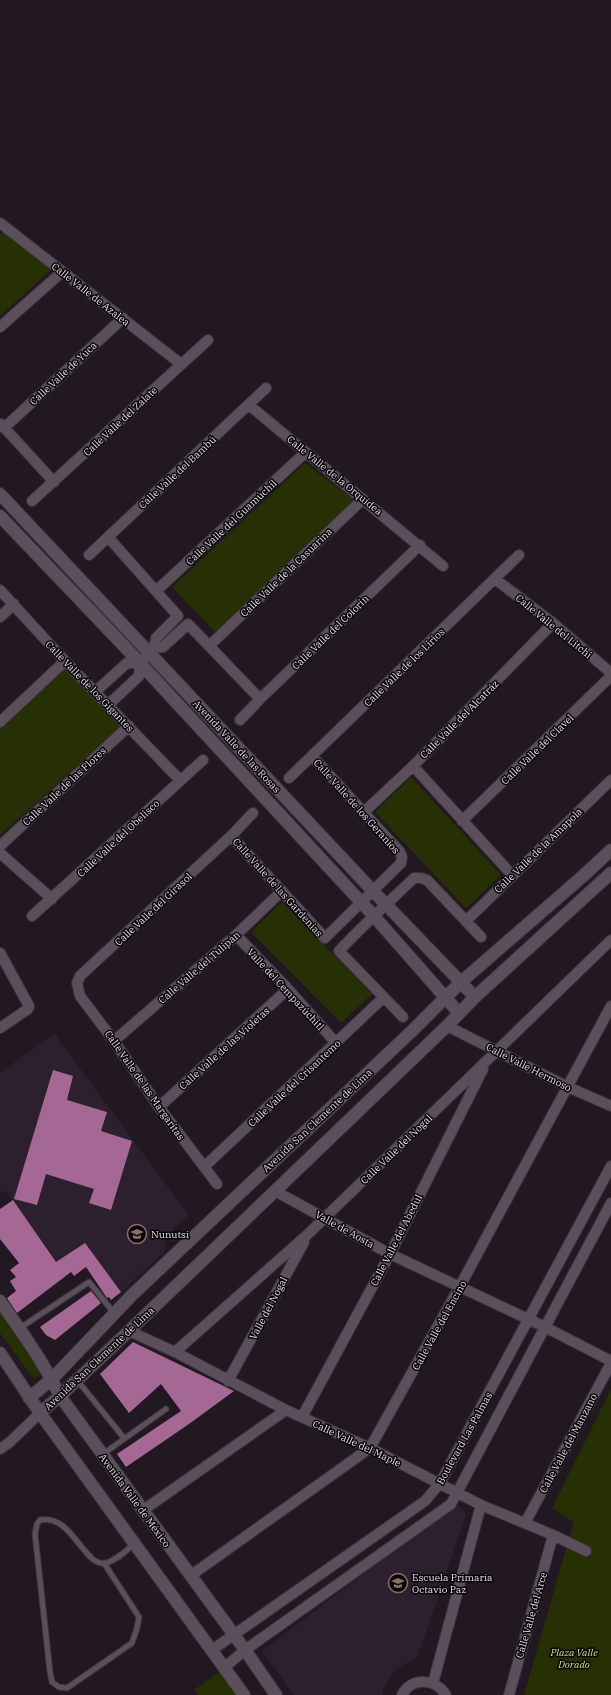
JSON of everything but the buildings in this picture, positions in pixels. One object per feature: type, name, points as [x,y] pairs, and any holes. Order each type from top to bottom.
[{"type":"street","name":"Calle Valle de Azalea","points":[[1,226],[181,364]]},
{"type":"street","points":[[0,327],[62,272]]},
{"type":"street","name":"Calle Valle de Yuca","points":[[2,426],[122,318]]},
{"type":"street","name":"Calle Valle del Zalate","points":[[32,501],[208,340]]},
{"type":"street","name":"Calle Valle del Bambú","points":[[88,555],[266,388]]},
{"type":"street","name":"Calle Valle de la Orquídea","points":[[249,405],[420,545],[443,566]]},
{"type":"street","points":[[2,426],[54,482]]},
{"type":"street","name":"Calle Valle del Guamúchil","points":[[156,591],[306,452]]},
{"type":"street","name":"Avenida Valle de las Rosas","points":[[0,494],[152,650],[386,905],[475,997]]},
{"type":"street","name":"Calle Valle de la Casuarina","points":[[210,645],[363,499]]},
{"type":"street","name":"Avenida Valle de las Rosas","points":[[0,516],[140,663],[361,902],[459,1013]]},
{"type":"street","points":[[108,537],[178,616],[156,638],[152,650],[140,663],[139,676],[108,705]]},
{"type":"street","name":"Calle Valle del Colorín","points":[[240,720],[420,545]]},
{"type":"street","name":"Calle Valle de los Lirios","points":[[289,778],[519,555]]},
{"type":"street","name":"Calle Valle del Litchi","points":[[495,579],[553,623],[611,673]]},
{"type":"street","name":"Calle Valle de los Gigantes","points":[[0,590],[65,661],[96,691],[180,780]]},
{"type":"street","points":[[0,617],[14,604]]},
{"type":"street","name":"Calle Valle del Alcatráz","points":[[364,812],[413,766],[553,623]]},
{"type":"street","points":[[152,650],[163,647],[188,624],[210,645],[260,699]]},
{"type":"street","points":[[0,722],[65,661]]},
{"type":"street","points":[[96,691],[127,663],[140,663]]},
{"type":"street","name":"Calle Valle del Clavel","points":[[462,821],[611,676]]},
{"type":"street","name":"Calle Valle de las Flores","points":[[0,846],[128,726]]},
{"type":"street","name":"Calle Valle de los Geranios","points":[[312,756],[400,852],[402,857],[401,863],[373,891]]},
{"type":"street","name":"Calle Valle del Obelisco","points":[[32,916],[203,760]]},
{"type":"street","points":[[413,766],[512,875]]},
{"type":"street","name":"Calle Valle de la Amapola","points":[[466,921],[611,780]]},
{"type":"street","name":"Calle Valle del Girasol","points":[[77,983],[80,976],[232,836],[253,813]]},
{"type":"street","name":"Calle Valle de las Gardenias","points":[[232,836],[325,938],[361,902]]},
{"type":"street","name":"Avenida San Clemente de Lima","points":[[29,1398],[52,1379],[114,1313],[412,1031],[461,982],[611,850]]},
{"type":"street","points":[[0,853],[52,899]]},
{"type":"street","name":"Avenida San Clemente de Lima","points":[[40,1413],[129,1331],[447,1026],[475,997],[611,873]]},
{"type":"street","points":[[403,1017],[339,951],[373,915],[386,905],[414,878],[421,878],[427,880],[481,937]]},
{"type":"street","name":"Calle Valle del Tulipán","points":[[114,1041],[236,935],[282,891]]},
{"type":"street","points":[[361,902],[373,891]]},
{"type":"street","name":"Valle del Cempazúchitl","points":[[236,935],[288,989],[336,1043]]},
{"type":"street","name":"Calle Valle del Nogal","points":[[175,1352],[307,1235],[611,940]]},
{"type":"street","points":[[0,953],[29,1003],[28,1009],[0,1028]]},
{"type":"street","name":"Calle Valle de las Margaritas","points":[[77,983],[80,996],[114,1041],[159,1107],[217,1184]]},
{"type":"street","name":"Calle Valle de las Violetas","points":[[159,1107],[288,989]]},
{"type":"street","name":"Calle Valle del Crisantemo","points":[[204,1167],[383,998]]},
{"type":"street","name":"Calle Valle del Encino","points":[[190,1576],[370,1448],[460,1286],[611,1006]]},
{"type":"street","name":"Calle Valle Hermoso","points":[[447,1026],[568,1087],[611,1106]]},
{"type":"street","name":"Calle Valle del Abedul","points":[[302,1417],[390,1254],[487,1062]]},
{"type":"street","name":"Boulevard Las Palmas","points":[[212,1650],[425,1500],[440,1483],[611,1166]]},
{"type":"street","name":"Valle de Aosta","points":[[275,1191],[390,1254],[545,1326],[611,1362]]},
{"type":"street","name":"Boulevard Las Palmas","points":[[225,1667],[245,1650],[438,1515],[451,1504],[611,1203]]},
{"type":"street","name":"Valle del Nogal","points":[[228,1381],[307,1235]]},
{"type":"street","name":"Avenida Valle de México","points":[[0,1301],[52,1379],[60,1396],[142,1511],[245,1650],[276,1695]]},
{"type":"street","name":"Calle Valle del Maple","points":[[129,1331],[175,1352],[286,1410],[370,1448],[458,1492],[481,1506],[586,1550]]},
{"type":"street","points":[[0,1353],[29,1398],[244,1695]]},
{"type":"street","name":"Calle Valle del Manzano","points":[[525,1524],[611,1362]]},
{"type":"street","points":[[142,1511],[286,1410]]},
{"type":"street","points":[[0,1449],[10,1442],[40,1413]]},
{"type":"street","points":[[433,1683],[481,1506]]},
{"type":"street","name":"Calle Valle del Arce","points":[[509,1695],[553,1535]]},
{"type":"street","points":[[402,1695],[410,1686],[417,1682],[425,1681],[438,1686],[446,1695]]},
{"type":"lane","points":[[20,1329],[89,1282],[114,1313]]},
{"type":"lane","points":[[77,1380],[124,1438]]},
{"type":"lane","points":[[102,1454],[166,1409]]},
{"type":"lane","points":[[104,1563],[139,1617],[132,1643],[67,1688],[59,1687],[52,1682],[50,1672],[34,1534],[37,1524],[40,1520],[46,1519],[61,1523],[94,1560],[104,1563],[113,1560],[135,1544]]},
{"type":"shaded area","points":[[54,1033],[189,1216],[172,1229],[179,1238],[174,1242],[167,1239],[164,1252],[121,1292],[85,1244],[56,1262],[5,1190],[0,1194],[0,1073]]},
{"type":"shaded area","name":"Escuela Primaria Octavio Paz","points":[[457,1503],[466,1514],[418,1656],[394,1671],[382,1691],[383,1695],[294,1695],[262,1651]]},
{"type":"green space","points":[[2,232],[54,267],[0,316],[0,235]]},
{"type":"green space","points":[[305,463],[354,500],[215,632],[172,587]]},
{"type":"green space","points":[[66,668],[120,727],[0,835],[0,730]]},
{"type":"green space","points":[[411,777],[501,875],[466,908],[375,812]]},
{"type":"green space","points":[[282,902],[372,994],[341,1023],[251,932]]},
{"type":"green space","points":[[0,1312],[44,1371],[34,1379],[0,1333]]},
{"type":"green space","name":"Plaza Valle Dorado","points":[[611,1389],[611,1695],[524,1695],[574,1522],[552,1508]]},
{"type":"green space","points":[[222,1670],[240,1695],[198,1695],[194,1690]]},
{"type":"place","name":"Nunutsi","points":[[137,1234]]},
{"type":"place","name":"Escuela Primaria Octavio Paz","points":[[398,1583]]}]
